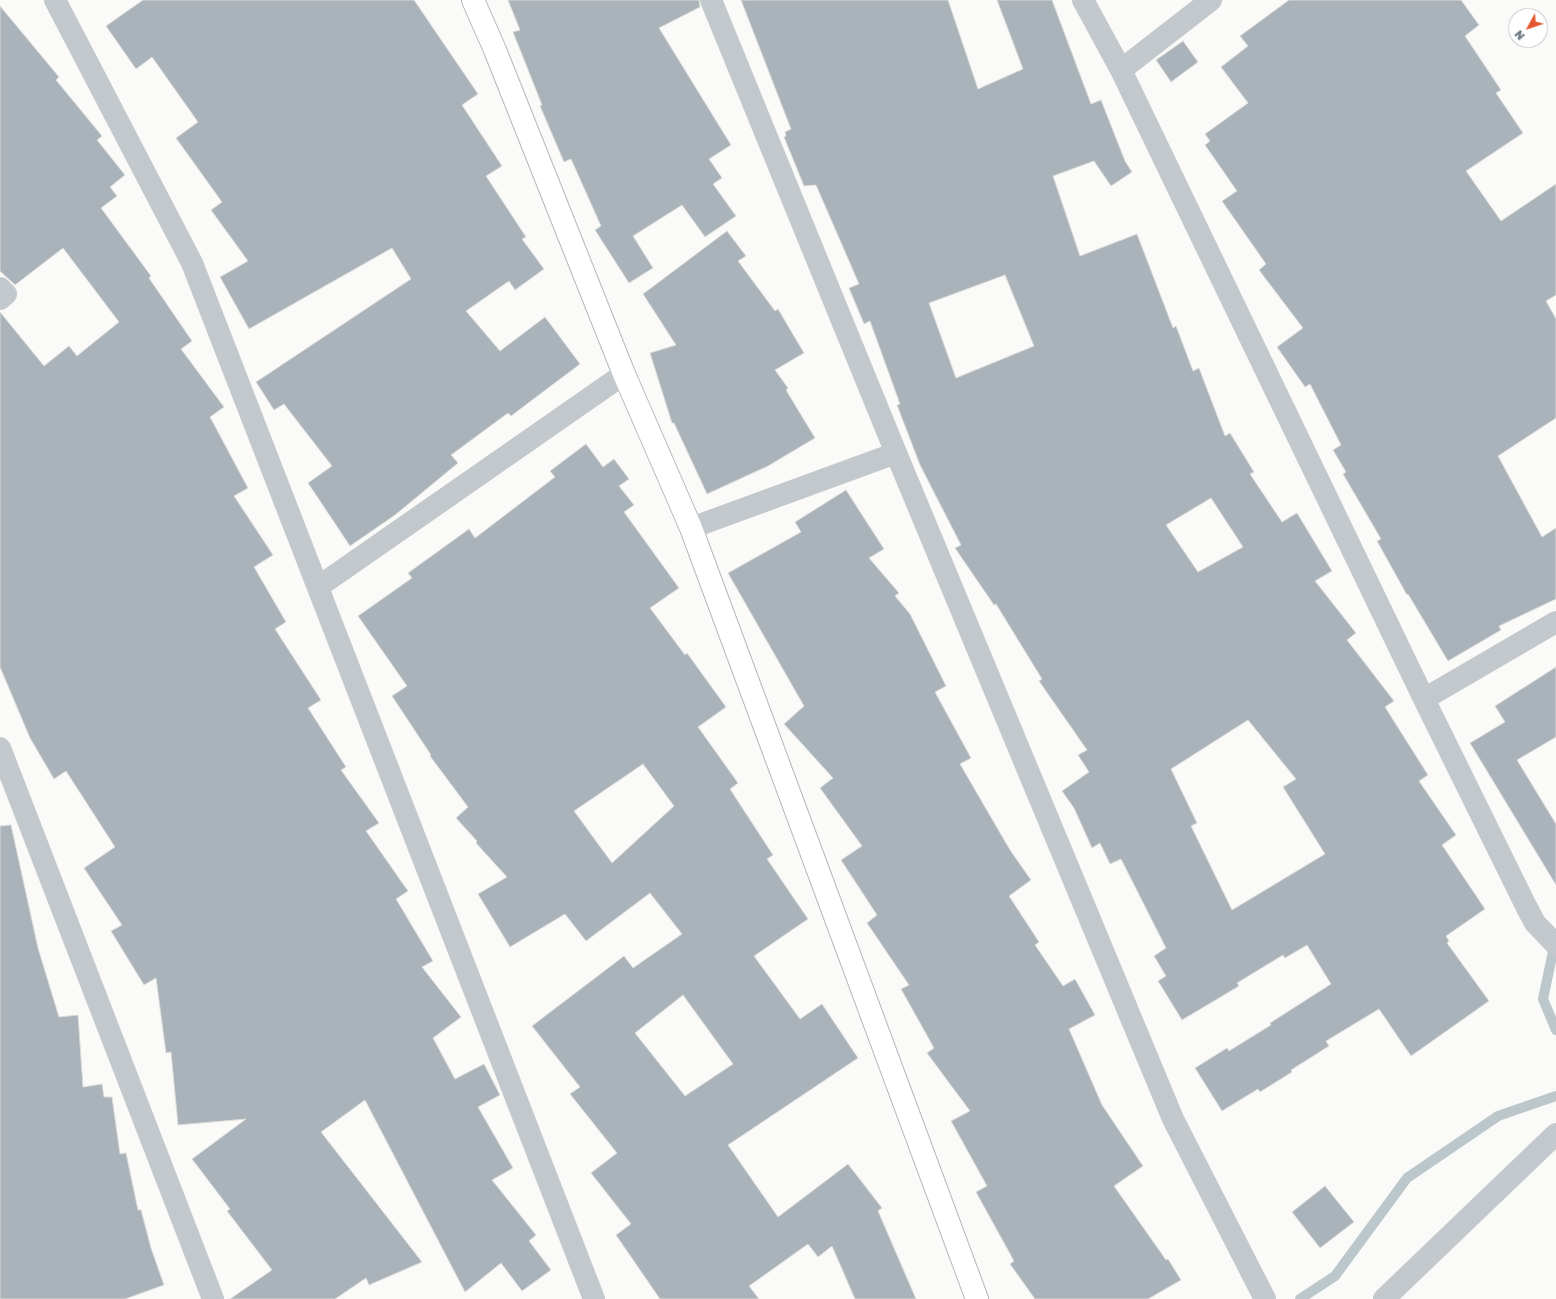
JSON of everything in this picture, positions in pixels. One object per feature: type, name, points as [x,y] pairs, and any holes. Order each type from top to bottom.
[{"type":"street","points":[[55,0],[192,263],[594,1299]]},
{"type":"street","points":[[473,0],[495,50],[624,374],[691,528],[977,1299]]},
{"type":"street","points":[[711,0],[896,453],[1173,1119],[1265,1299]]},
{"type":"street","points":[[1083,0],[1121,70],[1424,699],[1526,906],[1536,923],[1550,939]]},
{"type":"street","points":[[1121,70],[1211,0]]},
{"type":"street","points":[[0,288],[6,294],[0,299]]},
{"type":"street","points":[[318,587],[624,374]]},
{"type":"street","points":[[691,528],[896,453]]},
{"type":"street","points":[[1424,699],[1556,622]]},
{"type":"street","points":[[0,748],[213,1299]]},
{"type":"street","points":[[1384,1299],[1556,1134]]},
{"type":"building","points":[[143,0],[414,0],[478,94],[462,105],[502,166],[486,176],[526,237],[522,239],[544,269],[515,290],[509,281],[466,311],[500,351],[545,317],[580,364],[511,416],[508,413],[451,455],[458,463],[395,515],[350,546],[308,483],[332,466],[284,404],[274,410],[256,382],[411,279],[392,248],[249,329],[220,277],[248,261],[211,210],[222,202],[176,138],[198,122],[152,57],[136,69],[106,26]]},
{"type":"building","points":[[508,0],[699,0],[700,7],[659,28],[731,145],[709,159],[722,178],[713,184],[736,216],[705,237],[682,205],[633,236],[653,268],[629,283],[595,230],[601,226],[571,159],[564,162],[540,106],[542,105],[513,32],[520,30]]},
{"type":"building","points":[[741,0],[948,0],[978,89],[1023,69],[997,0],[1052,0],[1091,104],[1101,100],[1125,161],[1132,172],[1111,186],[1094,161],[1053,176],[1080,256],[1137,234],[1173,328],[1176,326],[1193,371],[1199,368],[1225,436],[1230,433],[1254,472],[1250,474],[1282,522],[1297,513],[1332,571],[1315,581],[1356,633],[1347,640],[1394,701],[1385,707],[1428,775],[1419,781],[1456,835],[1442,845],[1485,909],[1446,936],[1449,941],[1447,943],[1489,1001],[1411,1056],[1379,1009],[1326,1041],[1329,1046],[1291,1070],[1292,1072],[1260,1092],[1258,1089],[1222,1111],[1195,1068],[1227,1048],[1229,1051],[1271,1025],[1270,1023],[1331,984],[1307,945],[1285,958],[1283,955],[1237,983],[1239,986],[1182,1020],[1158,981],[1166,976],[1154,956],[1166,948],[1121,859],[1110,864],[1100,843],[1092,848],[1074,808],[1062,791],[1089,772],[1078,755],[1087,750],[1039,681],[1042,679],[996,604],[994,605],[955,548],[961,545],[920,465],[897,405],[900,404],[870,321],[864,324],[849,288],[859,284],[816,185],[804,186],[784,137],[786,136],[785,132],[791,129]],"holes":[[[1005,275],[1034,346],[956,378],[929,303]],[[1211,498],[1243,547],[1198,572],[1166,525]],[[1248,720],[1296,779],[1283,787],[1325,854],[1232,910],[1191,826],[1197,823],[1171,769]]]},
{"type":"building","points":[[1289,0],[1461,0],[1479,25],[1465,36],[1501,90],[1496,93],[1523,133],[1466,171],[1501,221],[1556,184],[1556,295],[1546,301],[1556,319],[1556,418],[1498,456],[1542,537],[1556,528],[1556,599],[1499,626],[1501,630],[1448,661],[1408,594],[1407,595],[1377,541],[1381,539],[1343,474],[1346,472],[1333,450],[1341,445],[1310,384],[1305,387],[1277,347],[1303,328],[1259,270],[1266,264],[1222,201],[1237,191],[1205,145],[1210,141],[1205,134],[1248,103],[1221,67],[1248,46],[1240,36]]},
{"type":"building","points":[[0,6],[59,77],[56,80],[102,136],[97,140],[125,175],[110,187],[117,196],[101,208],[151,276],[149,278],[192,341],[181,349],[224,407],[210,417],[248,488],[234,496],[273,555],[254,567],[286,622],[275,629],[321,700],[308,708],[346,767],[341,770],[379,823],[366,831],[408,891],[396,899],[433,961],[422,967],[461,1017],[433,1038],[455,1079],[484,1064],[500,1095],[478,1107],[513,1168],[492,1180],[536,1235],[529,1241],[551,1270],[522,1291],[501,1263],[465,1292],[365,1100],[321,1132],[422,1262],[369,1285],[366,1278],[335,1299],[230,1299],[272,1270],[227,1211],[230,1209],[192,1159],[246,1119],[178,1125],[171,1052],[166,1053],[156,978],[144,985],[111,931],[122,925],[84,868],[115,847],[66,771],[54,779],[30,738],[0,667],[0,312],[44,366],[69,346],[77,356],[119,322],[63,248],[15,285],[0,271]]},
{"type":"building","points":[[1183,41],[1198,62],[1171,82],[1156,60]]},
{"type":"building","points":[[727,231],[746,256],[738,261],[775,311],[778,309],[804,353],[775,370],[788,388],[786,390],[815,438],[768,466],[707,494],[674,423],[672,423],[650,353],[676,345],[643,294]]},
{"type":"building","points":[[586,444],[603,467],[614,459],[629,479],[619,486],[634,505],[624,512],[679,588],[650,608],[685,655],[687,653],[726,707],[698,727],[738,783],[730,789],[773,855],[767,859],[808,919],[754,956],[800,1019],[822,1004],[858,1058],[728,1145],[778,1217],[848,1164],[882,1208],[878,1211],[916,1299],[855,1299],[832,1246],[818,1257],[808,1244],[749,1286],[759,1299],[660,1299],[616,1235],[631,1224],[591,1173],[617,1153],[570,1094],[580,1087],[532,1026],[624,956],[633,968],[682,934],[650,893],[586,941],[565,914],[510,947],[478,894],[507,877],[476,843],[477,841],[456,818],[468,807],[430,756],[431,755],[392,696],[407,686],[358,616],[412,578],[408,573],[469,529],[475,538],[555,477],[550,471]],"holes":[[[643,764],[674,806],[612,863],[574,811]],[[683,995],[733,1064],[685,1096],[635,1033]]]},
{"type":"building","points":[[846,490],[884,549],[869,558],[899,593],[895,596],[910,614],[946,686],[935,692],[971,758],[960,764],[1010,850],[1031,880],[1009,896],[1039,942],[1035,945],[1063,986],[1075,979],[1095,1015],[1069,1029],[1102,1105],[1143,1166],[1114,1186],[1166,1260],[1168,1259],[1181,1280],[1148,1299],[1035,1299],[1010,1264],[1014,1261],[976,1192],[987,1186],[951,1121],[970,1111],[927,1053],[934,1048],[901,989],[909,985],[867,923],[877,915],[841,860],[862,846],[820,788],[833,778],[784,724],[804,706],[728,573],[801,532],[795,522]]},
{"type":"building","points":[[1556,667],[1556,737],[1517,760],[1556,824],[1556,885],[1470,743],[1505,722],[1495,706]]},
{"type":"building","points":[[11,825],[38,948],[59,1017],[78,1015],[83,1087],[102,1084],[104,1097],[112,1097],[120,1154],[126,1153],[138,1210],[141,1210],[151,1248],[164,1285],[125,1299],[0,1299],[0,826]]},
{"type":"building","points":[[1325,1186],[1354,1222],[1320,1248],[1292,1212]]},
{"type":"waterway","points":[[1555,942],[1543,999],[1556,1030]]},
{"type":"waterway","points":[[1300,1299],[1335,1276],[1407,1178],[1498,1116],[1556,1096]]}]
